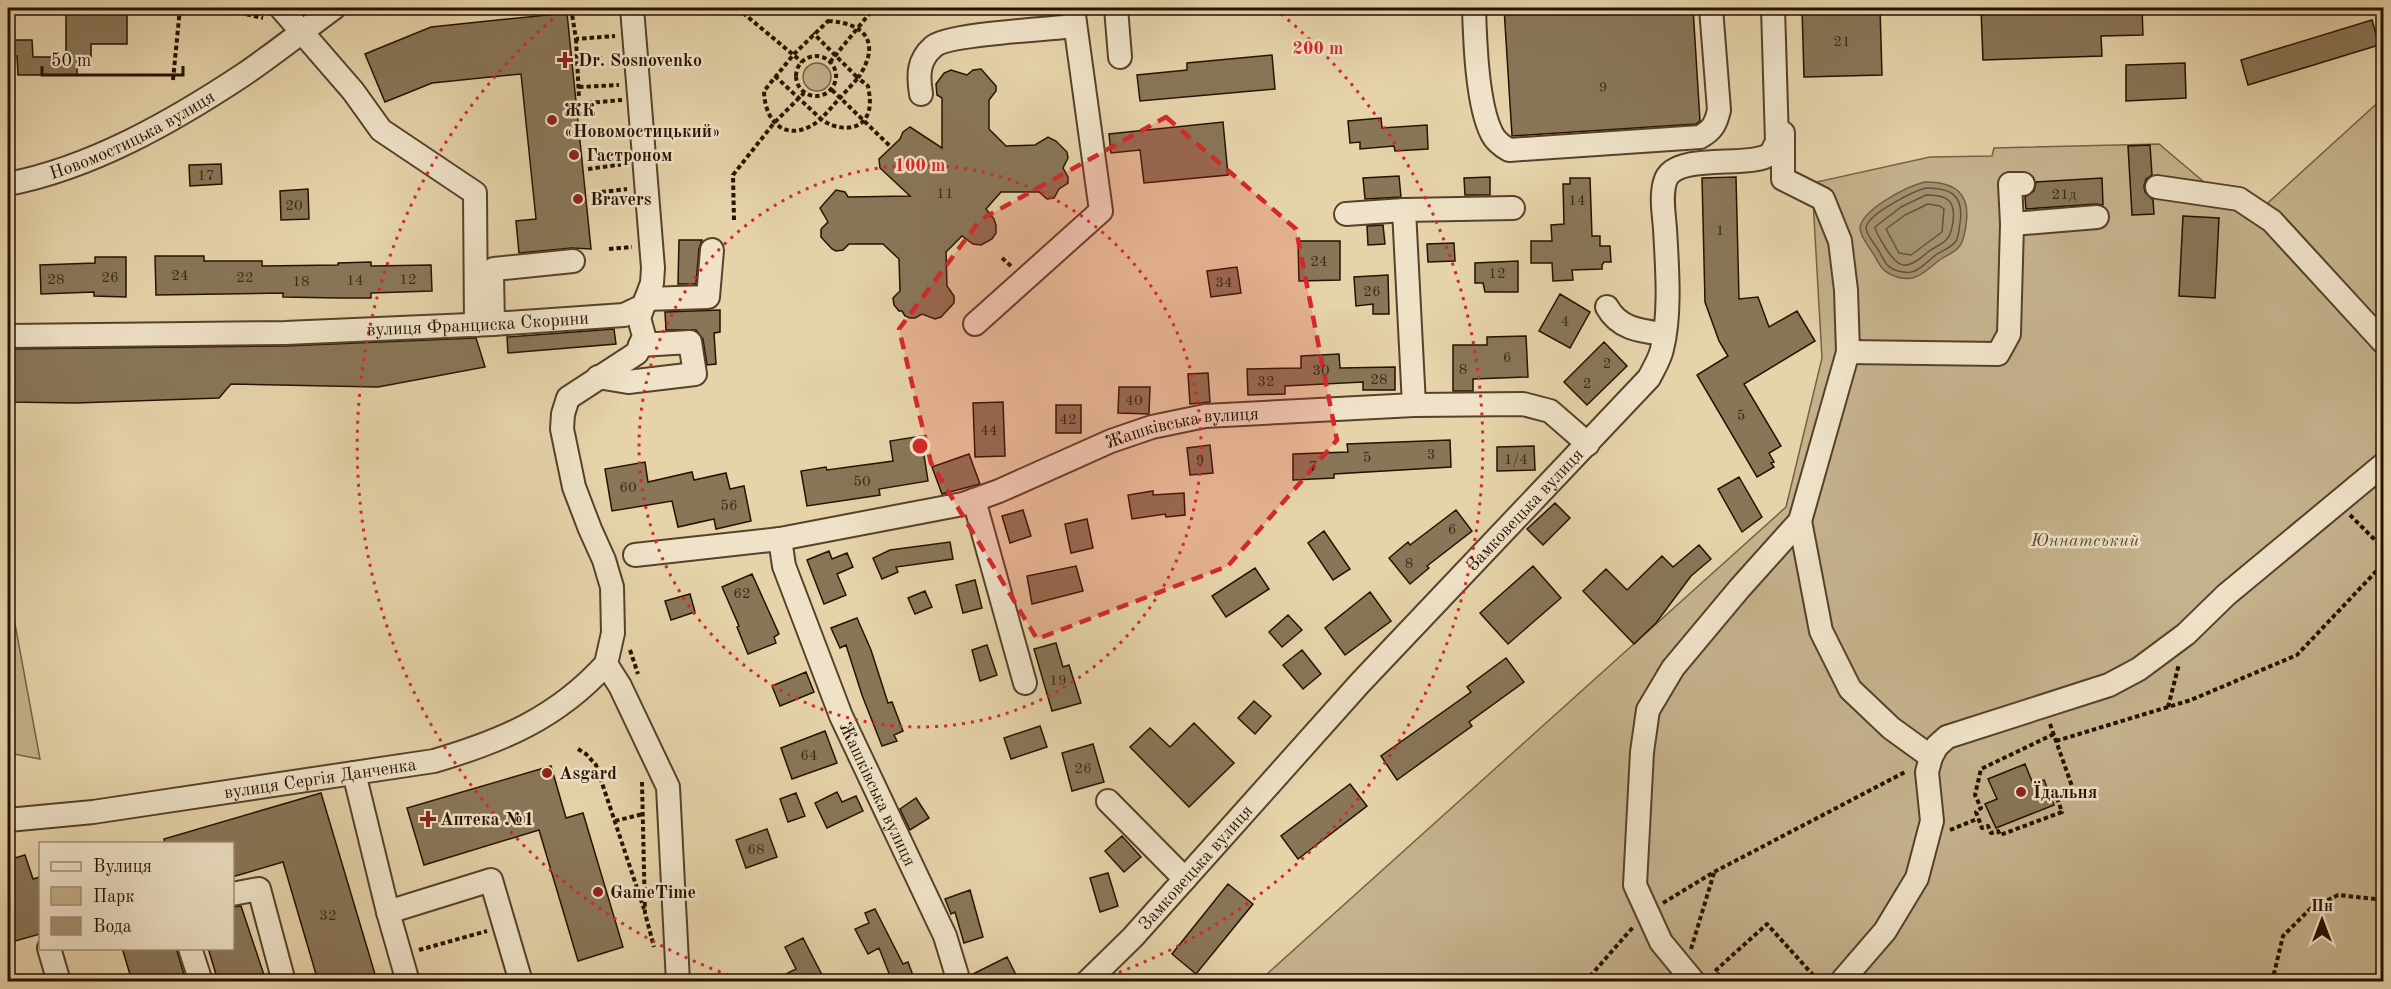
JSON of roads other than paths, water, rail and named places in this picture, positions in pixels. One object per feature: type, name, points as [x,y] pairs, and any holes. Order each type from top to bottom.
[{"type":"street","name":"Новомостицька вулиця","points":[[8,184],[35,179],[74,165],[140,136],[243,75],[334,8]]},
{"type":"street","points":[[632,8],[653,268],[652,283],[639,318],[644,336],[637,352],[620,366],[598,377],[568,398],[563,414],[562,429],[574,487],[604,560],[612,587],[613,633],[606,664],[620,686],[668,787],[678,981]]},
{"type":"street","points":[[1116,8],[1120,57]]},
{"type":"street","points":[[1474,8],[1479,77],[1485,110],[1491,134],[1499,145],[1509,150],[1700,137],[1710,132],[1719,110],[1711,8]]},
{"type":"street","name":"Замковецька вулиця","points":[[1087,981],[1133,938],[1360,682],[1649,378],[1658,361],[1664,334],[1667,282],[1663,195],[1666,179],[1673,170],[1691,165],[1758,158],[1769,154],[1778,142],[1773,8]]},
{"type":"street","points":[[274,13],[301,31],[353,92],[381,130],[475,193],[484,325]]},
{"type":"street","points":[[921,94],[918,76],[922,58],[934,44],[1074,17],[1101,211],[975,324]]},
{"type":"street","points":[[1689,976],[1661,942],[1635,885],[1642,752],[1648,710],[1673,669],[1739,589],[1800,521],[1848,352],[1846,290],[1840,241],[1823,198],[1783,179],[1783,105],[1776,82]]},
{"type":"street","points":[[1848,352],[1998,354],[2009,334],[2012,224],[2010,184],[2023,184]]},
{"type":"street","points":[[2157,187],[2239,199],[2272,221],[2384,343]]},
{"type":"street","points":[[1346,214],[1404,210],[1513,208]]},
{"type":"street","points":[[1404,210],[1414,405]]},
{"type":"street","points":[[2012,224],[2097,217]]},
{"type":"street","name":"вулиця Франциска Скорини","points":[[8,336],[285,333],[484,325],[624,315],[645,302],[708,297],[712,250]]},
{"type":"street","points":[[484,325],[494,269],[573,261]]},
{"type":"street","points":[[1607,307],[1613,318],[1625,325],[1639,331],[1664,334]]},
{"type":"street","points":[[598,377],[628,382],[695,374],[690,342],[640,345]]},
{"type":"street","name":"Жашківська вулиця","points":[[635,555],[780,538],[974,500],[1111,441],[1152,427],[1205,416],[1414,405],[1523,404],[1550,411],[1587,444]]},
{"type":"street","points":[[1841,981],[1885,932],[1917,878],[1932,821],[1927,772],[1937,746],[1947,737],[2109,685],[2139,669],[2186,634],[2226,595],[2384,464]]},
{"type":"street","points":[[974,500],[1025,683]]},
{"type":"street","points":[[1800,521],[1821,631],[1850,689],[1892,728],[1931,757]]},
{"type":"street","name":"Жашківська вулиця","points":[[780,538],[784,566],[841,716],[945,936],[959,981]]},
{"type":"street","name":"вулиця Сергія Данченка","points":[[8,820],[93,812],[434,761],[488,744],[531,725],[586,686],[606,664]]},
{"type":"street","points":[[354,773],[388,912],[408,981]]},
{"type":"street","points":[[1108,801],[1185,879]]},
{"type":"street","points":[[388,912],[491,880],[521,981]]},
{"type":"street","points":[[234,894],[259,889],[284,981]]},
{"type":"street","points":[[50,950],[58,981]]},
{"type":"street","points":[[191,950],[201,981]]},
{"type":"water","points":[[1925,182],[1945,184],[1963,197],[1967,214],[1963,239],[1957,249],[1920,275],[1909,278],[1896,277],[1881,266],[1860,228],[1869,213],[1877,206],[1897,193]]},
{"type":"place","name":"Dr. Sosnovenko","points":[[565,60]]},
{"type":"place","name":"ЖК «Новомостицький»","points":[[552,120]]},
{"type":"place","name":"Гастроном","points":[[574,155]]},
{"type":"place","name":"Bravers","points":[[578,199]]},
{"type":"place","name":"Asgard","points":[[547,773]]},
{"type":"place","name":"Їдальня","points":[[2021,792]]},
{"type":"place","name":"Аптека №1","points":[[428,819]]},
{"type":"place","name":"GameTime","points":[[598,892]]},
{"type":"park label","name":"Юннатський","points":[[2085,540]]}]
